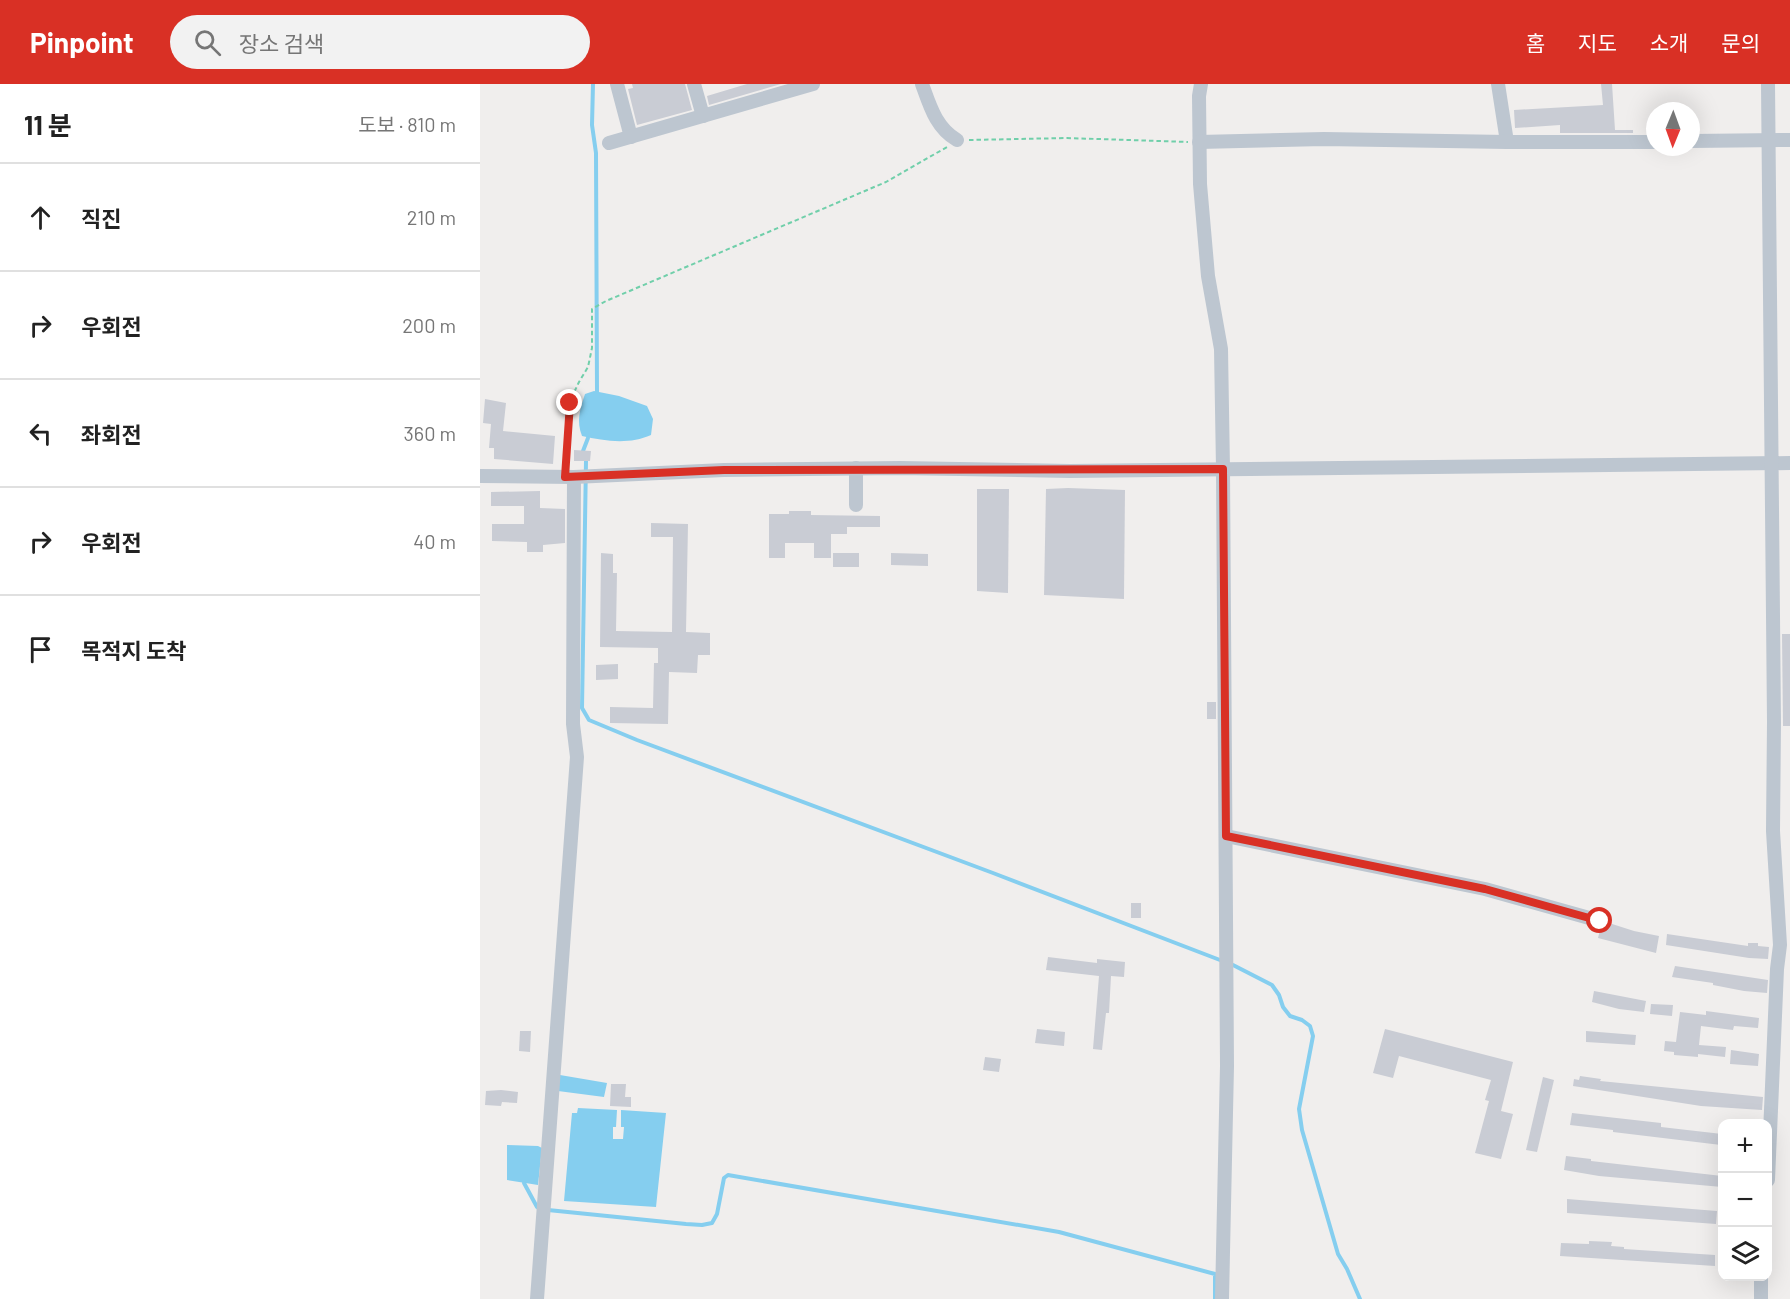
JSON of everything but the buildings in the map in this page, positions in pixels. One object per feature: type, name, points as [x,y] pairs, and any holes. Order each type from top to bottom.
[{"type":"street","points":[[617,84],[631,137]]},
{"type":"street","points":[[694,84],[703,116]]},
{"type":"street","points":[[609,143],[703,116],[771,90],[813,84]]},
{"type":"street","points":[[922,84],[940,126],[957,140]]},
{"type":"street","points":[[1201,84],[1199,142],[1208,276],[1221,349],[1227,1066],[1222,1299]]},
{"type":"street","points":[[1498,84],[1507,142]]},
{"type":"street","points":[[1767,1173],[1776,969],[1780,945],[1773,831],[1768,84]]},
{"type":"street","points":[[1199,142],[1324,139],[1646,142]]},
{"type":"street","points":[[1700,141],[1790,140]]},
{"type":"street","points":[[480,476],[569,477],[724,470],[856,468],[1070,471],[1790,463]]},
{"type":"street","points":[[856,468],[856,505]]},
{"type":"street","points":[[537,1299],[577,757],[573,724],[569,477]]},
{"type":"street","points":[[1226,836],[1485,889],[1600,921]]},
{"type":"street","points":[[1761,1281],[1761,1299]]},
{"type":"path","points":[[569,477],[570,403],[588,367],[592,348],[592,309],[606,301],[875,187],[926,161],[957,140],[1066,138],[1199,142]]},
{"type":"water","points":[[594,391],[619,396],[647,406],[653,419],[651,435],[625,441],[608,441],[582,436],[579,415],[585,394]]},
{"type":"water","points":[[560,1075],[607,1083],[604,1097],[558,1091]]},
{"type":"water","points":[[578,1108],[617,1110],[613,1139],[623,1139],[624,1127],[621,1127],[621,1110],[666,1113],[656,1207],[564,1201],[572,1113],[577,1113]]},
{"type":"water","points":[[507,1145],[542,1148],[538,1185],[507,1180]]},
{"type":"waterway","points":[[593,84],[592,125],[596,153],[597,392]]},
{"type":"waterway","points":[[583,451],[588,438]]},
{"type":"waterway","points":[[586,461],[582,708],[589,720],[1233,965],[1272,985],[1290,1016],[1310,1026],[1313,1036],[1299,1109],[1302,1130],[1338,1254],[1360,1299]]},
{"type":"waterway","points":[[548,1210],[702,1225],[712,1223],[717,1214],[724,1178],[728,1175],[1059,1232],[1215,1274],[1215,1299]]},
{"type":"waterway","points":[[524,1183],[537,1207],[540,1208]]},
{"type":"route","points":[[570,403],[565,477],[724,470],[1223,469],[1223,697],[1226,836],[1485,889],[1600,921]]}]
